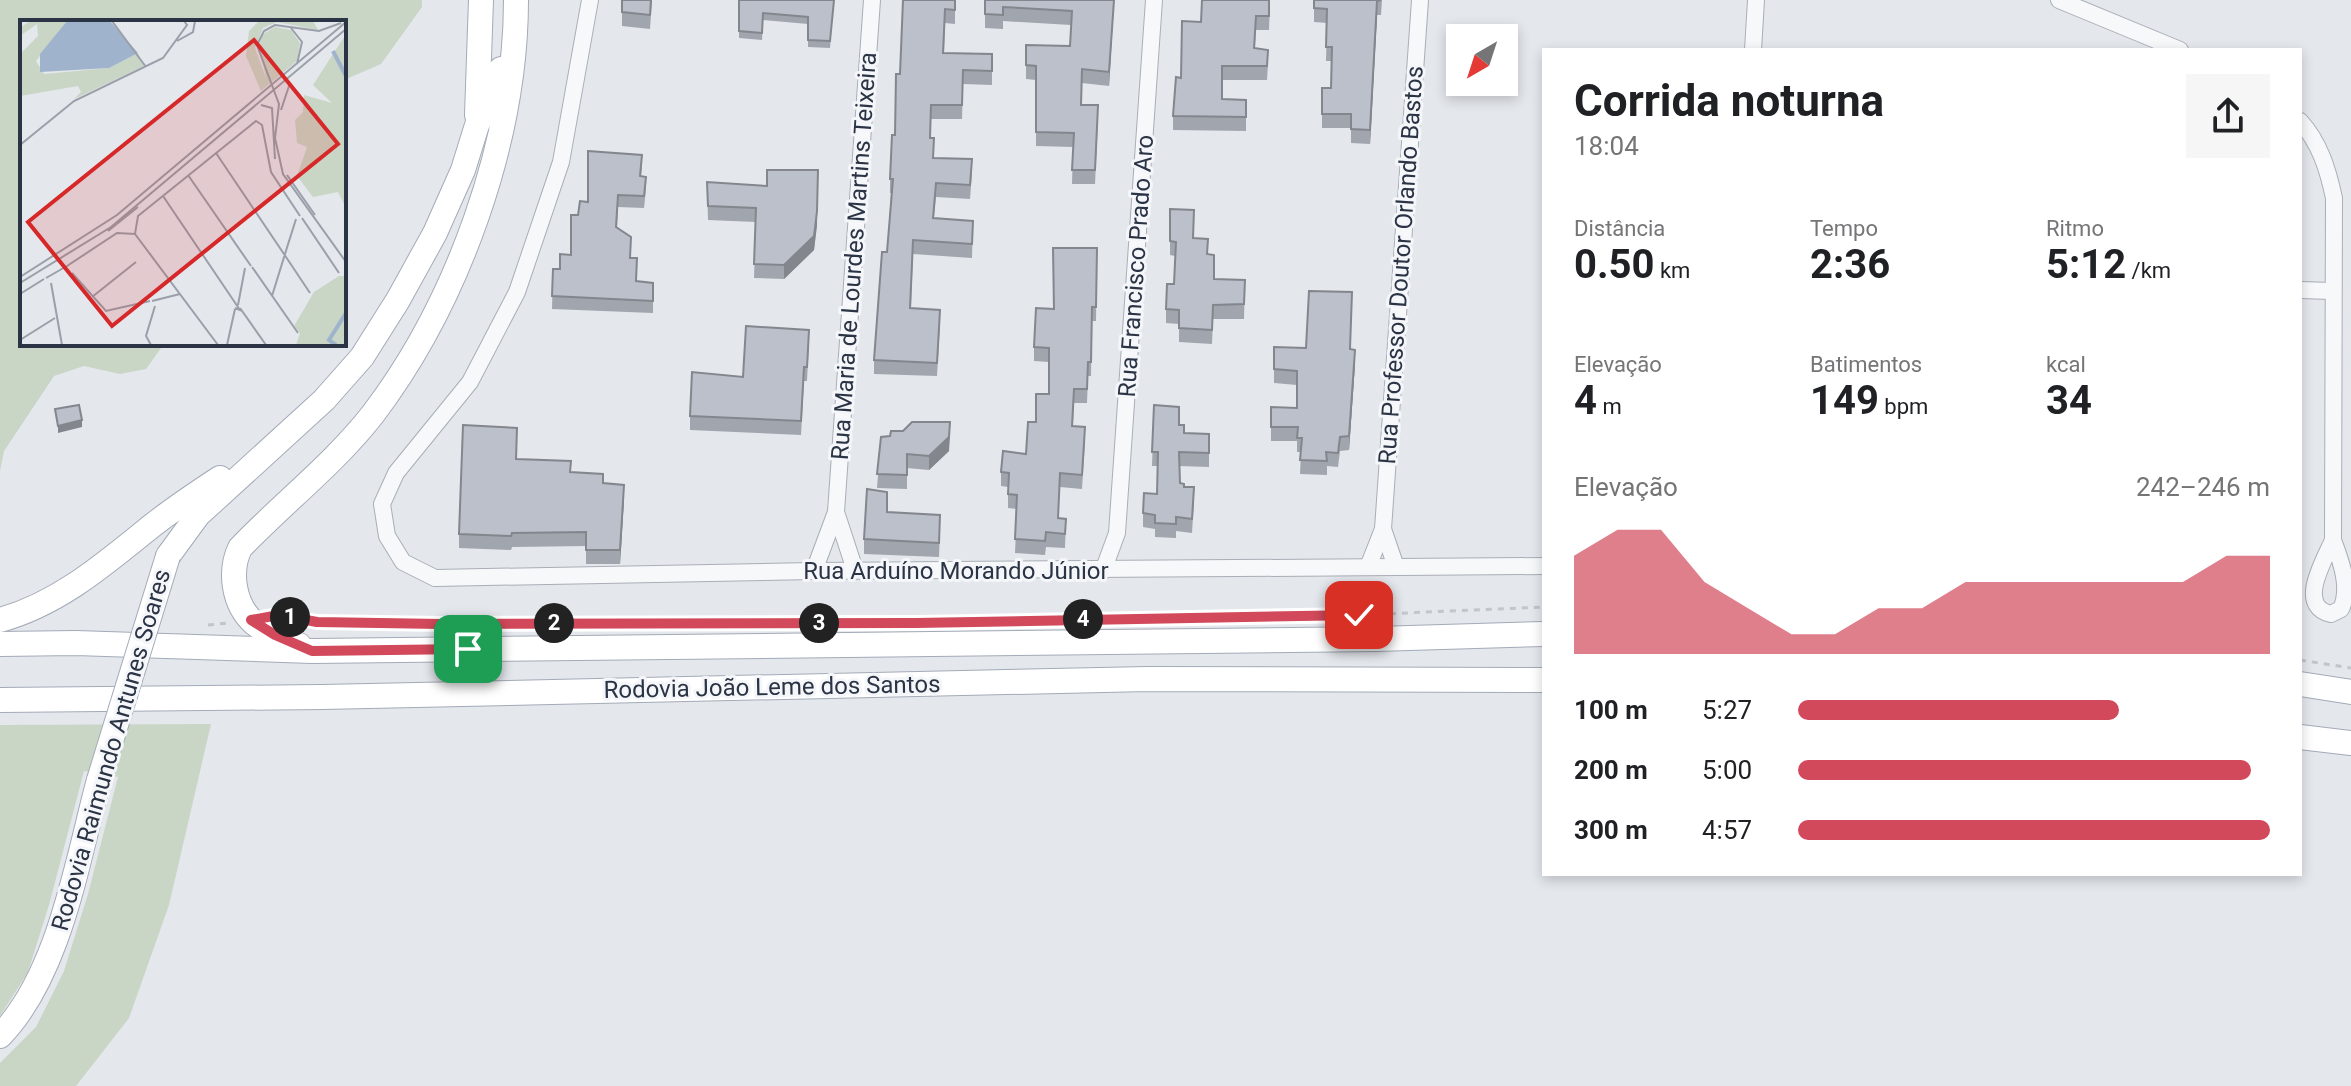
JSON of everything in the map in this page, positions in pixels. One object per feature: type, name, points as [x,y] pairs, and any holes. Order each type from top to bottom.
[{"type":"main road","name":"Rodovia Raimundo Antunes Soares","points":[[477,125],[481,0]]},
{"type":"main road","name":"Rodovia Raimundo Antunes Soares","points":[[0,1036],[27,1001],[54,945],[99,780],[168,556],[198,515],[324,400],[362,357],[398,300],[446,208],[463,170],[477,125],[496,89],[516,0]]},
{"type":"main road","points":[[312,651],[275,635],[251,620],[241,604],[233,563],[240,548],[322,471],[372,415],[406,366],[447,288],[481,206],[508,103],[516,44],[516,0]]},
{"type":"main road","points":[[0,620],[59,595],[111,561],[145,531],[291,428]]},
{"type":"main road","name":"Rodovia João Leme dos Santos","points":[[0,644],[76,643],[312,651],[1376,639],[1540,633]]},
{"type":"main road","name":"Rodovia João Leme dos Santos","points":[[0,701],[336,697],[1132,679],[1542,680]]},
{"type":"main road","points":[[2302,684],[2351,692]]},
{"type":"main road","points":[[2302,737],[2351,743]]},
{"type":"street","name":"Rua Arduíno Morando Júnior","points":[[590,0],[561,162],[517,292],[470,382],[396,473],[382,504],[387,536],[403,562],[435,578],[855,570],[1103,571],[1542,566]]},
{"type":"street","name":"Rua Maria de Lourdes Martins Teixeira","points":[[814,571],[836,512],[872,0]]},
{"type":"street","name":"Rua Francisco Prado Aro","points":[[1103,571],[1117,533],[1154,0]]},
{"type":"street","name":"Rua Professor Doutor Orlando Bastos","points":[[1368,567],[1383,529],[1420,0]]},
{"type":"street","points":[[1753,48],[1756,0]]},
{"type":"street","points":[[2062,1],[2175,48]]},
{"type":"street","points":[[2302,123],[2326,164],[2334,198],[2333,540],[2349,580],[2348,599],[2341,609],[2328,614]]},
{"type":"street","points":[[2302,290],[2332,291]]},
{"type":"street","name":"Rua Maria de Lourdes Martins Teixeira","points":[[836,512],[855,570]]},
{"type":"street","name":"Rua Professor Doutor Orlando Bastos","points":[[1383,529],[1396,567]]},
{"type":"street","name":"Rua Francisco Prado Aro","points":[[1117,533],[1128,570]]},
{"type":"street","points":[[2328,614],[2317,607],[2313,599],[2318,574],[2333,540]]},
{"type":"street","points":[[2302,586],[2318,574]]},
{"type":"street","points":[[2302,610],[2351,617]]},
{"type":"path","points":[[1012,621],[1359,615],[1542,607]]},
{"type":"path","points":[[205,625],[279,615],[317,622],[441,624],[789,623]]},
{"type":"path","points":[[2302,660],[2351,668]]},
{"type":"green space","points":[[0,0],[422,0],[422,7],[381,64],[346,79],[346,20],[20,20],[20,346],[163,346],[146,369],[120,374],[84,366],[54,376],[4,451],[0,471]]},
{"type":"green space","points":[[211,724],[169,905],[129,1018],[76,1086],[0,1086],[0,1063],[36,1027],[64,971],[88,894],[118,777],[84,771],[28,972],[0,1016],[0,725]]},
{"type":"building","points":[[622,0],[651,0],[650,15],[622,12]]},
{"type":"building","points":[[739,0],[834,0],[830,41],[808,40],[808,17],[763,13],[762,33],[739,31]]},
{"type":"building","points":[[903,0],[955,0],[955,10],[945,9],[943,53],[992,54],[992,71],[963,70],[962,105],[931,105],[933,158],[972,159],[970,185],[936,183],[933,218],[973,221],[972,244],[913,240],[910,308],[940,310],[937,363],[874,360],[882,252],[887,252],[893,179],[890,179],[892,135],[895,135],[896,74],[900,74]]},
{"type":"building","points":[[985,0],[1114,0],[1109,72],[1082,69],[1081,105],[1098,105],[1095,170],[1072,170],[1074,133],[1036,132],[1036,66],[1026,65],[1026,45],[1070,46],[1072,11],[1003,7],[1003,15],[985,14]]},
{"type":"building","points":[[1202,0],[1269,0],[1269,16],[1256,16],[1254,48],[1268,50],[1267,66],[1222,66],[1222,99],[1246,100],[1246,117],[1173,116],[1176,77],[1181,78],[1182,21],[1201,22]]},
{"type":"building","points":[[1314,0],[1381,0],[1377,1],[1370,130],[1351,129],[1351,114],[1322,114],[1322,88],[1331,88],[1332,47],[1326,47],[1327,9],[1314,8]]},
{"type":"building","points":[[588,151],[642,155],[640,176],[646,177],[644,196],[618,195],[616,227],[631,237],[630,258],[637,258],[636,281],[653,283],[653,301],[552,296],[553,269],[560,269],[560,254],[571,255],[571,215],[578,215],[580,201],[588,202]]},
{"type":"building","points":[[767,170],[818,170],[814,236],[784,265],[754,264],[756,208],[708,206],[707,182],[767,186]]},
{"type":"building","points":[[1170,209],[1194,210],[1193,238],[1208,239],[1207,254],[1214,255],[1214,279],[1245,280],[1244,304],[1213,305],[1212,330],[1179,328],[1179,310],[1166,309],[1167,284],[1174,284],[1176,242],[1170,241]]},
{"type":"building","points":[[1053,248],[1097,248],[1096,307],[1092,307],[1087,389],[1074,389],[1072,426],[1085,427],[1082,475],[1060,473],[1058,518],[1066,519],[1065,534],[1046,532],[1045,541],[1015,539],[1017,495],[1008,494],[1009,473],[1001,472],[1003,451],[1026,454],[1028,422],[1036,422],[1036,394],[1049,394],[1049,348],[1034,347],[1036,308],[1054,309]]},
{"type":"building","points":[[1309,291],[1352,292],[1350,349],[1355,350],[1349,436],[1340,437],[1338,453],[1326,452],[1327,461],[1300,460],[1302,438],[1297,438],[1298,427],[1271,427],[1271,407],[1297,408],[1297,371],[1274,369],[1274,347],[1306,348]]},
{"type":"building","points":[[746,326],[809,330],[801,421],[690,416],[692,372],[743,377]]},
{"type":"building","points":[[79,405],[82,420],[58,426],[55,409]]},
{"type":"building","points":[[1154,405],[1179,407],[1179,425],[1184,425],[1184,433],[1209,434],[1209,453],[1179,452],[1180,483],[1184,487],[1194,487],[1192,519],[1176,517],[1176,524],[1155,523],[1155,515],[1143,513],[1144,493],[1157,494],[1158,452],[1152,452]]},
{"type":"building","points":[[912,422],[950,422],[949,437],[929,456],[907,454],[907,475],[877,474],[881,437],[890,436],[891,431],[903,431]]},
{"type":"building","points":[[463,425],[517,428],[516,459],[571,461],[570,472],[603,474],[603,483],[624,485],[620,550],[586,550],[586,532],[512,533],[511,536],[459,534]]},
{"type":"building","points":[[867,489],[887,492],[887,512],[940,515],[939,543],[864,539]]},
{"type":"route","points":[[468,649],[312,651],[275,635],[251,620],[279,615],[317,622],[441,624],[916,623],[1359,615]]}]
